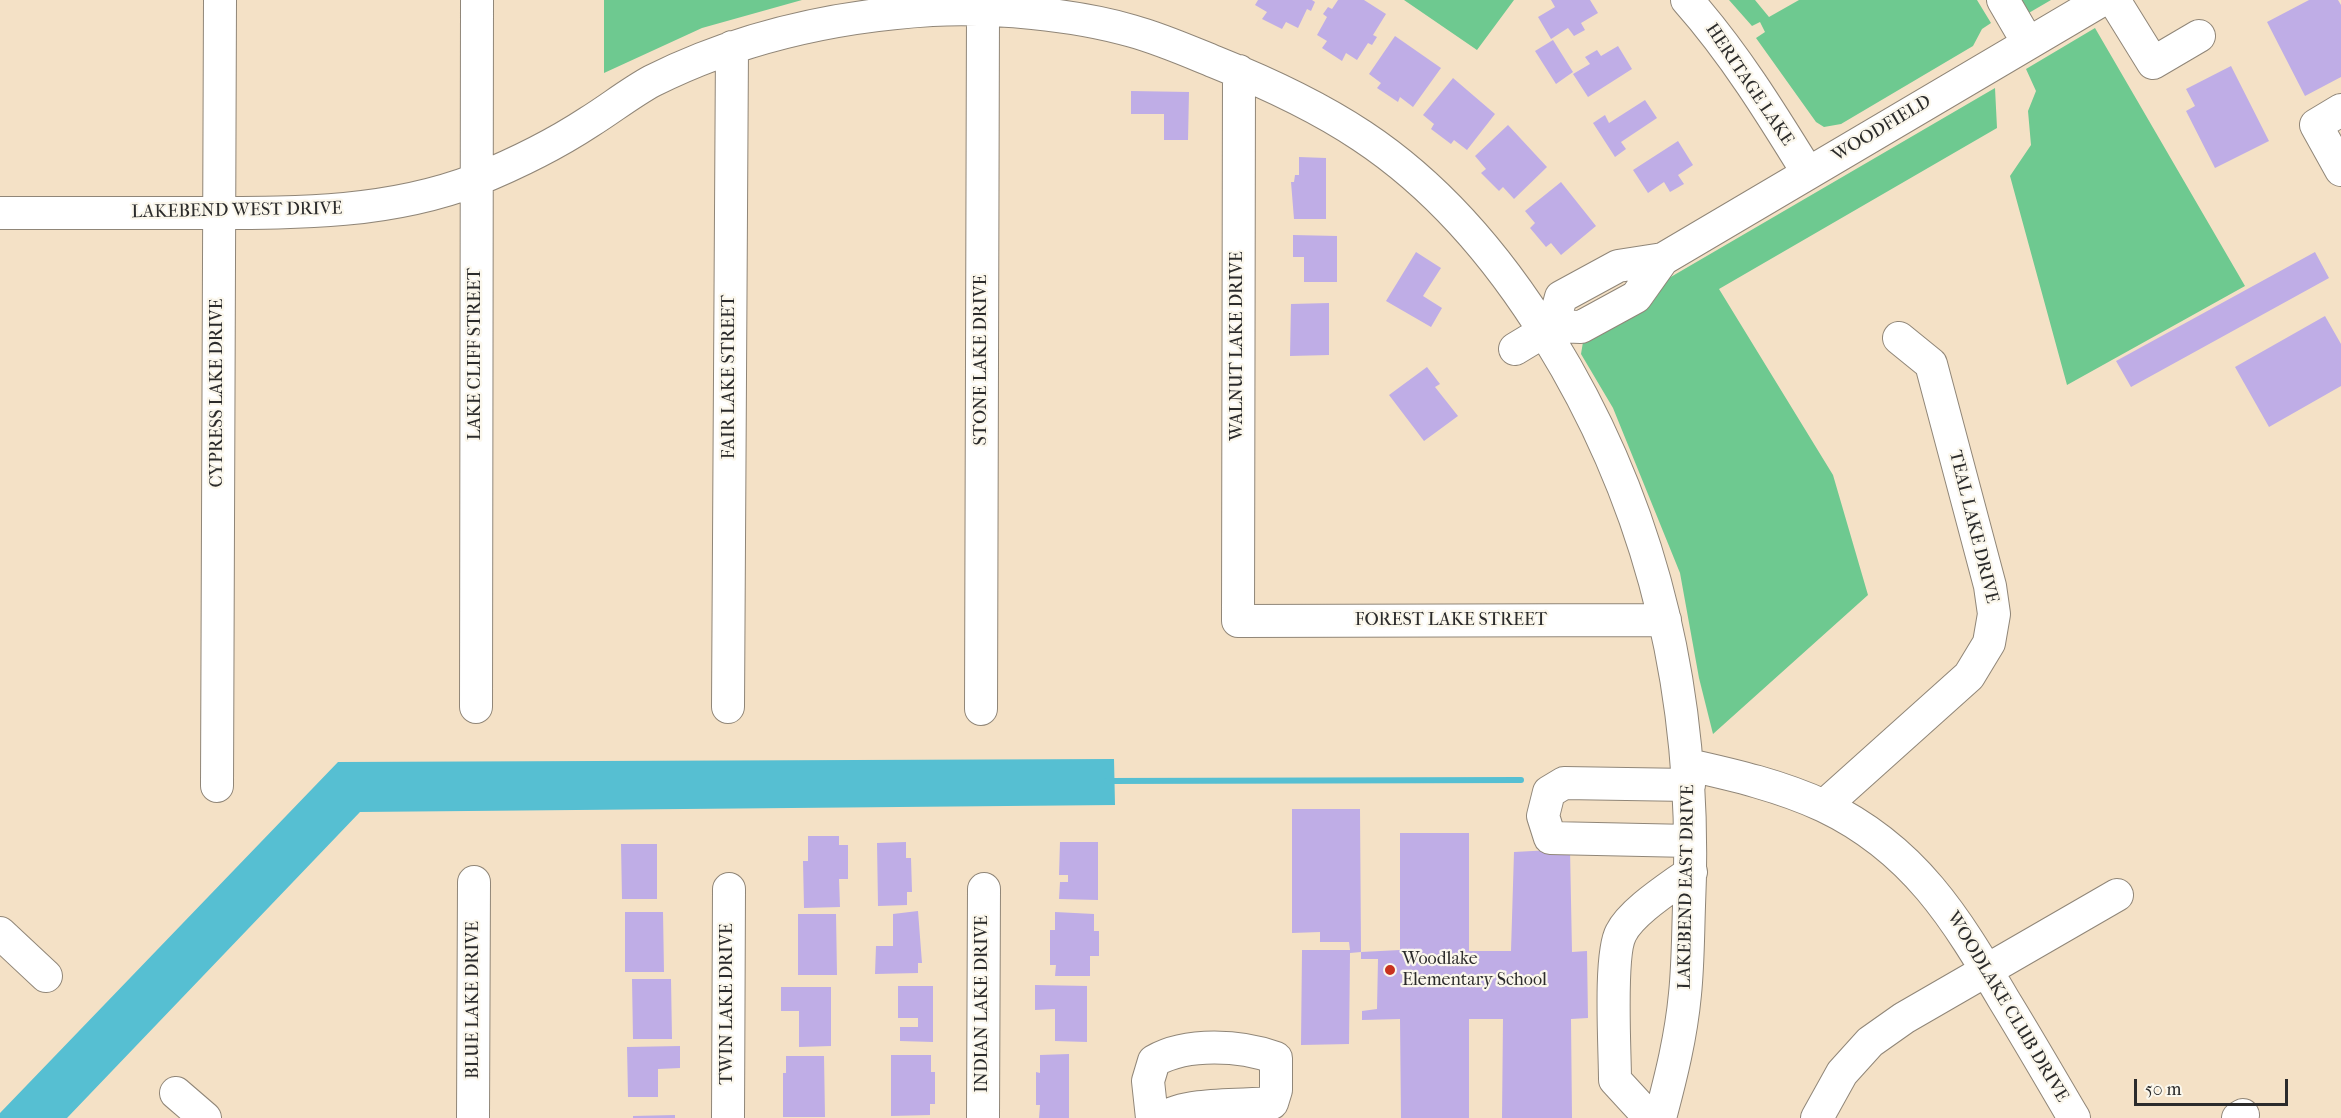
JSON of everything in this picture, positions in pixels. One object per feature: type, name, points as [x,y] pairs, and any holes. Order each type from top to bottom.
[{"type":"street","name":"CYPRESS LAKE DRIVE","points":[[217,786],[220,0]]},
{"type":"street","name":"LAKE CLIFF STREET","points":[[476,707],[477,0]]},
{"type":"street","name":"HERITAGE LAKE","points":[[1687,0],[1711,27],[1762,98],[1808,173]]},
{"type":"street","points":[[2003,0],[2028,43]]},
{"type":"street","name":"WOODFIELD","points":[[1549,328],[1581,327],[1636,297],[1663,259],[2102,0]]},
{"type":"street","points":[[2114,0],[2153,63],[2199,36]]},
{"type":"street","name":"LAKEBEND WEST DRIVE","points":[[0,213],[322,213],[378,206],[434,194],[476,180],[552,145],[645,85],[709,55],[798,28],[869,15],[941,10],[1020,12],[1133,31],[1239,71],[1302,102],[1364,137],[1420,183],[1470,231],[1549,328],[1618,470],[1650,558],[1665,620]]},
{"type":"street","name":"STONE LAKE DRIVE","points":[[981,709],[983,11]]},
{"type":"street","name":"FAIR LAKE STREET","points":[[728,707],[732,47]]},
{"type":"street","name":"WALNUT LAKE DRIVE","points":[[1238,621],[1239,71]]},
{"type":"street","points":[[2341,110],[2316,125],[2341,170]]},
{"type":"street","points":[[1515,349],[1549,328]]},
{"type":"street","name":"TEAL LAKE DRIVE","points":[[1824,806],[1969,676],[1989,643],[1994,614],[1990,586],[1930,364],[1899,338]]},
{"type":"street","name":"FOREST LAKE STREET","points":[[1238,621],[1665,620]]},
{"type":"street","name":"LAKEBEND EAST DRIVE","points":[[1660,1118],[1674,1064],[1685,996],[1691,872],[1689,775],[1665,620]]},
{"type":"street","name":"WOODLAKE CLUB DRIVE","points":[[1690,841],[1550,838],[1543,816],[1549,792],[1564,783],[1732,774],[1824,806],[1883,843],[1912,868],[1961,926],[2074,1118]]},
{"type":"street","points":[[1650,1118],[1615,1080],[1615,953],[1621,932],[1636,915],[1691,872]]},
{"type":"street","name":"BLUE LAKE DRIVE","points":[[473,1118],[474,882]]},
{"type":"street","name":"TWIN LAKE DRIVE","points":[[728,1118],[729,889]]},
{"type":"street","name":"INDIAN LAKE DRIVE","points":[[982,1118],[984,889]]},
{"type":"street","points":[[1817,1118],[1842,1073],[1870,1042],[1904,1018],[1986,969],[2117,895]]},
{"type":"street","points":[[0,933],[46,976]]},
{"type":"street","points":[[1152,1118],[1148,1081],[1154,1060],[1168,1052],[1218,1048],[1262,1053],[1276,1058],[1276,1090],[1272,1103],[1202,1108],[1170,1114],[1163,1118]]},
{"type":"street","points":[[176,1093],[205,1118]]},
{"type":"green space","points":[[604,0],[802,0],[702,28],[604,73]]},
{"type":"green space","points":[[1404,0],[1514,0],[1477,50]]},
{"type":"green space","points":[[1729,0],[1755,0],[1769,17],[1799,0],[1977,0],[1991,23],[1982,29],[1973,46],[1841,124],[1824,127],[1816,122],[1756,38],[1765,32],[1760,22],[1752,26]]},
{"type":"green space","points":[[2018,0],[2051,0],[2027,14]]},
{"type":"green space","points":[[2095,28],[2245,286],[2067,385],[2010,176],[2031,145],[2028,111],[2036,91],[2026,69]]},
{"type":"green space","points":[[1995,88],[1997,128],[1719,289],[1833,475],[1868,595],[1713,734],[1699,678],[1680,573],[1613,408],[1581,354],[1583,342],[1652,303],[1669,278]]},
{"type":"water","points":[[1114,759],[1115,805],[360,812],[67,1118],[0,1118],[0,1113],[338,762]]},
{"type":"building","points":[[1258,0],[1312,0],[1315,2],[1311,11],[1307,9],[1298,28],[1286,22],[1282,29],[1262,19],[1267,12],[1255,5]]},
{"type":"building","points":[[1338,0],[1364,0],[1386,14],[1373,35],[1377,37],[1372,45],[1368,43],[1357,60],[1346,53],[1342,61],[1322,48],[1327,41],[1317,35],[1327,17],[1323,14],[1328,7],[1332,9]]},
{"type":"building","points":[[1551,0],[1590,0],[1598,13],[1581,23],[1585,30],[1574,36],[1568,28],[1551,39],[1538,17],[1555,7]]},
{"type":"building","points":[[2309,0],[2338,0],[2341,5],[2341,77],[2305,96],[2267,22]]},
{"type":"building","points":[[1395,36],[1441,68],[1413,107],[1400,97],[1398,102],[1377,88],[1381,83],[1369,74]]},
{"type":"building","points":[[1553,40],[1573,72],[1556,84],[1535,51]]},
{"type":"building","points":[[1618,46],[1632,69],[1588,97],[1573,74],[1590,64],[1585,57],[1597,50],[1601,56]]},
{"type":"building","points":[[2231,66],[2269,141],[2215,168],[2186,111],[2195,106],[2186,89]]},
{"type":"building","points":[[1453,78],[1495,114],[1467,150],[1454,140],[1451,144],[1431,129],[1434,124],[1423,115]]},
{"type":"building","points":[[1131,91],[1189,92],[1188,140],[1164,140],[1164,114],[1131,114]]},
{"type":"building","points":[[1645,100],[1657,118],[1621,142],[1626,149],[1615,157],[1593,123],[1605,115],[1609,123]]},
{"type":"building","points":[[1508,125],[1547,167],[1514,199],[1503,187],[1499,191],[1481,173],[1486,169],[1475,156]]},
{"type":"building","points":[[1678,141],[1693,165],[1678,175],[1684,184],[1670,192],[1664,182],[1648,193],[1633,170]]},
{"type":"building","points":[[1299,157],[1326,158],[1326,219],[1294,219],[1291,182],[1294,182],[1295,175],[1299,175]]},
{"type":"building","points":[[1561,182],[1596,226],[1561,255],[1551,243],[1546,247],[1530,228],[1535,223],[1525,211]]},
{"type":"building","points":[[1293,235],[1337,236],[1337,282],[1304,282],[1304,257],[1293,257]]},
{"type":"building","points":[[1416,252],[1441,268],[1423,296],[1442,308],[1431,327],[1386,301]]},
{"type":"building","points":[[2315,252],[2329,278],[2131,387],[2116,361]]},
{"type":"building","points":[[1329,303],[1329,355],[1290,356],[1291,304]]},
{"type":"building","points":[[2325,316],[2341,344],[2341,386],[2269,427],[2235,367]]},
{"type":"building","points":[[1427,367],[1440,384],[1435,387],[1458,416],[1424,441],[1389,395]]},
{"type":"building","points":[[1292,809],[1360,809],[1361,952],[1350,953],[1349,1044],[1301,1045],[1302,950],[1350,950],[1349,942],[1320,942],[1320,932],[1292,933]]},
{"type":"building","points":[[1400,833],[1469,833],[1469,951],[1511,951],[1514,852],[1570,849],[1572,952],[1587,951],[1588,1018],[1571,1019],[1572,1118],[1502,1118],[1503,1019],[1469,1019],[1469,1118],[1401,1118],[1400,1019],[1362,1020],[1362,1011],[1377,1009],[1378,959],[1361,959],[1361,952],[1400,950]]},
{"type":"building","points":[[808,836],[839,836],[839,845],[848,845],[848,879],[839,879],[840,907],[804,908],[803,861],[808,861]]},
{"type":"building","points":[[906,842],[906,858],[911,858],[912,892],[907,892],[907,905],[878,906],[877,843]]},
{"type":"building","points":[[1060,842],[1098,842],[1098,900],[1059,899],[1060,882],[1068,882],[1068,875],[1059,875]]},
{"type":"building","points":[[621,844],[657,844],[657,899],[622,899]]},
{"type":"building","points":[[918,911],[922,963],[918,963],[918,973],[875,974],[876,946],[893,946],[893,914]]},
{"type":"building","points":[[625,912],[663,912],[664,972],[625,972]]},
{"type":"building","points":[[1055,912],[1094,914],[1094,931],[1099,931],[1099,956],[1090,956],[1090,976],[1055,976],[1056,965],[1050,965],[1050,930],[1055,930]]},
{"type":"building","points":[[798,914],[836,914],[837,975],[798,975]]},
{"type":"building","points":[[632,979],[671,979],[672,1039],[633,1039]]},
{"type":"building","points":[[1035,985],[1087,986],[1087,1042],[1055,1041],[1055,1009],[1035,1010]]},
{"type":"building","points":[[898,986],[933,986],[933,1042],[900,1041],[900,1027],[918,1027],[918,1018],[898,1018]]},
{"type":"building","points":[[781,987],[831,987],[831,1046],[799,1047],[799,1011],[781,1011]]},
{"type":"building","points":[[680,1046],[680,1068],[658,1069],[658,1097],[628,1097],[627,1047]]},
{"type":"building","points":[[1069,1054],[1069,1118],[1039,1118],[1040,1105],[1036,1105],[1036,1072],[1040,1073],[1040,1055]]},
{"type":"building","points":[[891,1055],[931,1055],[931,1072],[935,1072],[935,1104],[930,1104],[930,1115],[891,1116]]},
{"type":"building","points":[[786,1056],[824,1056],[825,1117],[783,1117],[783,1073],[786,1073]]},
{"type":"building","points":[[675,1115],[675,1118],[633,1118],[633,1116]]},
{"type":"waterway","points":[[1107,781],[1521,780]]},
{"type":"place","name":"Woodlake Elementary School","points":[[1390,970]]}]
